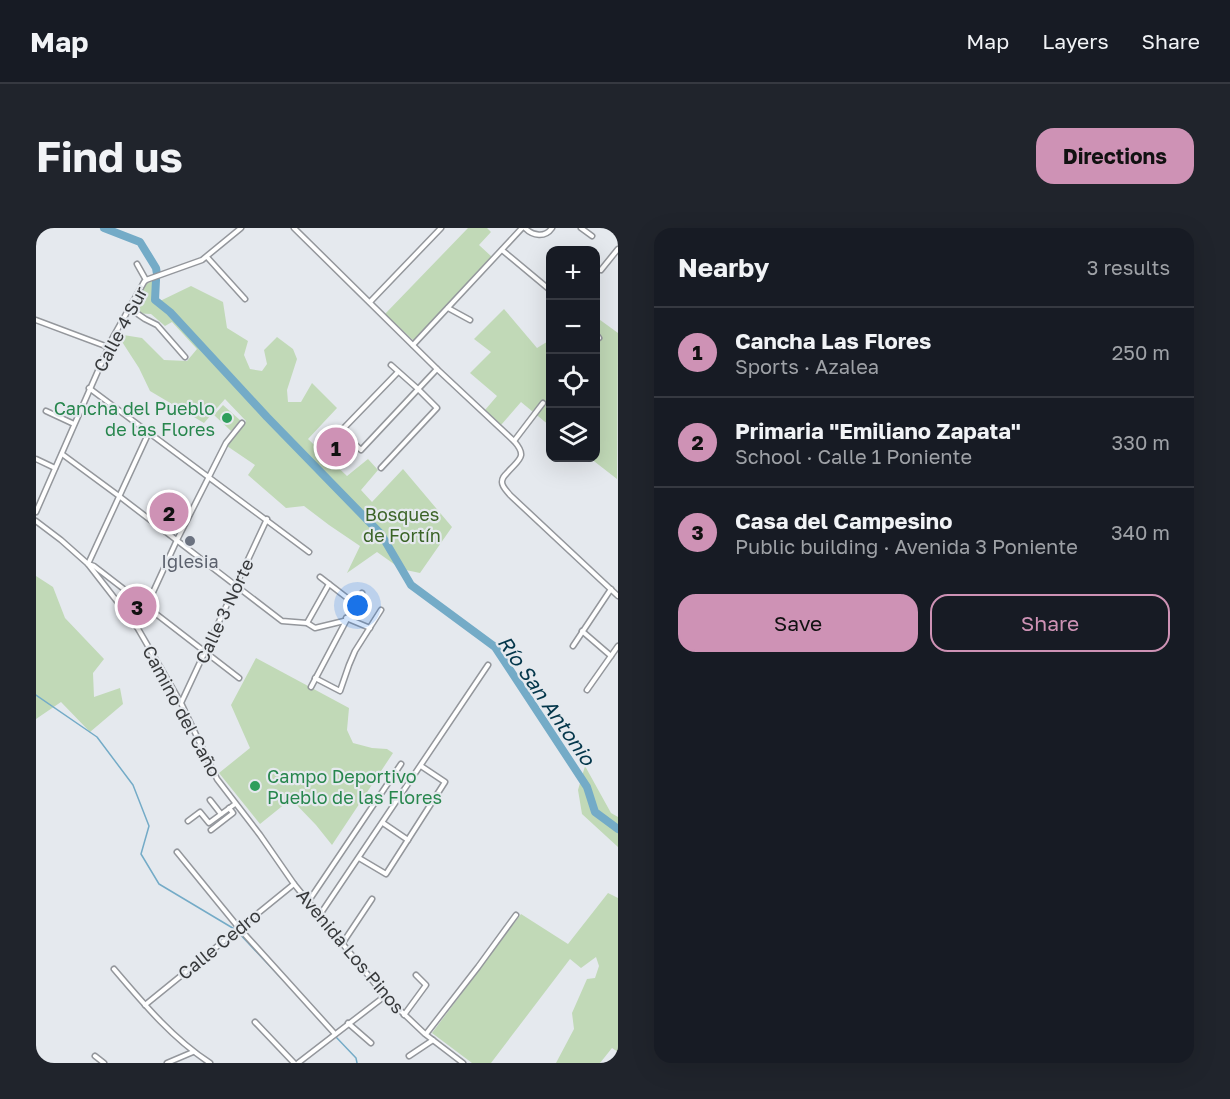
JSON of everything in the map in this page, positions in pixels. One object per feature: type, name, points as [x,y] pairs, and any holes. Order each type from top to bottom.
[{"type":"street","name":"Calle 4 Sur","points":[[36,512],[108,347],[147,280],[202,260],[241,228]]},
{"type":"street","points":[[294,228],[437,369],[514,441],[521,449],[520,458],[503,478],[502,484],[510,495],[618,596]]},
{"type":"street","points":[[370,302],[441,228]]},
{"type":"street","points":[[413,345],[523,228],[533,234],[543,235],[552,228]]},
{"type":"street","points":[[581,228],[592,236]]},
{"type":"street","points":[[601,270],[618,249]]},
{"type":"street","points":[[502,250],[546,287]]},
{"type":"street","points":[[207,256],[245,299]]},
{"type":"street","points":[[136,264],[147,280]]},
{"type":"street","points":[[129,308],[158,325],[185,357]]},
{"type":"street","points":[[448,308],[471,320]]},
{"type":"street","points":[[36,320],[108,347]]},
{"type":"street","points":[[381,468],[437,408],[391,365]]},
{"type":"street","points":[[398,372],[341,431],[361,450],[437,369]]},
{"type":"street","points":[[89,388],[309,552]]},
{"type":"street","points":[[514,441],[543,403]]},
{"type":"street","points":[[46,411],[74,424]]},
{"type":"street","points":[[137,627],[209,476],[226,443],[242,423]]},
{"type":"street","points":[[149,432],[88,564],[94,566],[147,606],[239,678]]},
{"type":"street","points":[[62,454],[282,621],[307,623],[315,628],[345,619],[370,628]]},
{"type":"street","points":[[36,459],[56,468]]},
{"type":"street","name":"Calle 3 Norte","points":[[181,703],[267,519]]},
{"type":"street","name":"Camino del Caño","points":[[36,521],[88,564],[137,627],[181,703],[217,779],[294,884]]},
{"type":"street","points":[[320,577],[355,604]]},
{"type":"street","points":[[307,623],[329,584]]},
{"type":"street","points":[[573,646],[611,589]]},
{"type":"street","points":[[311,687],[345,619],[362,593]]},
{"type":"street","points":[[315,678],[340,691],[352,658],[381,610]]},
{"type":"street","points":[[581,631],[611,656]]},
{"type":"street","points":[[587,690],[618,646]]},
{"type":"street","points":[[319,916],[488,665]]},
{"type":"street","points":[[308,902],[401,764]]},
{"type":"street","points":[[359,858],[386,874],[445,783],[421,766]]},
{"type":"street","points":[[210,800],[221,814]]},
{"type":"street","points":[[188,821],[200,812],[209,823],[235,804]]},
{"type":"street","points":[[212,830],[232,813],[229,808]]},
{"type":"street","points":[[383,823],[408,840]]},
{"type":"street","points":[[177,852],[239,928],[335,1034]]},
{"type":"street","name":"Avenida Los Pinos","points":[[294,884],[385,996],[425,1034],[463,1063]]},
{"type":"street","name":"Calle Cedro","points":[[145,1005],[294,884]]},
{"type":"street","points":[[342,944],[372,899]]},
{"type":"street","points":[[425,1034],[478,968],[516,915]]},
{"type":"street","points":[[114,969],[176,1037],[210,1063]]},
{"type":"street","points":[[404,1015],[426,986],[416,975]]},
{"type":"street","points":[[255,1022],[296,1063],[385,996]]},
{"type":"street","points":[[348,1023],[371,1043]]},
{"type":"street","points":[[409,1056],[433,1040]]},
{"type":"street","points":[[167,1063],[193,1052]]},
{"type":"street","points":[[96,1056],[104,1063]]},
{"type":"green space","points":[[468,228],[487,228],[491,232],[479,245],[492,257],[414,341],[385,314]]},
{"type":"green space","name":"Bosques de Fortín","points":[[154,280],[154,292],[160,301],[191,286],[223,302],[227,328],[248,341],[244,355],[250,369],[262,371],[267,364],[264,350],[277,337],[293,349],[297,359],[287,390],[288,402],[301,402],[312,383],[337,408],[308,439],[347,476],[368,459],[378,470],[361,490],[372,502],[403,469],[452,527],[420,573],[401,569],[377,552],[347,573],[360,546],[304,506],[286,508],[248,475],[255,465],[227,446],[246,421],[225,399],[204,423],[150,391],[139,368],[117,334],[142,338],[164,360],[187,361],[197,349],[172,322],[165,326],[151,314],[130,313],[144,285]]},
{"type":"green space","points":[[504,309],[537,348],[546,342],[546,423],[521,402],[501,425],[485,410],[497,396],[470,373],[491,352],[474,339]]},
{"type":"green space","points":[[600,320],[618,333],[617,479],[595,462],[600,462]]},
{"type":"green space","name":"Cancha del Pueblo de las Flores","points":[[223,405],[241,421],[231,431],[214,415]]},
{"type":"green space","points":[[333,438],[345,449],[339,456],[326,445]]},
{"type":"green space","points":[[36,576],[53,587],[65,618],[104,659],[93,673],[94,697],[120,688],[123,704],[90,732],[61,702],[36,719]]},
{"type":"green space","points":[[256,658],[349,708],[347,730],[353,743],[387,749],[393,753],[332,845],[291,799],[260,824],[219,773],[250,748],[231,705]]},
{"type":"green space","points":[[585,766],[611,813],[618,817],[618,847],[582,814],[578,790]]},
{"type":"green space","points":[[608,893],[618,898],[618,1052],[612,1048],[600,1063],[556,1063],[574,1029],[572,1013],[587,979],[595,978],[599,966],[596,957],[581,968],[570,959],[491,1063],[472,1063],[432,1033],[521,914],[568,944]]},
{"type":"waterway","name":"Río San Antonio","points":[[104,228],[140,242],[156,268],[157,274]]},
{"type":"waterway","name":"Río San Antonio","points":[[156,280],[155,300],[170,312],[267,417],[381,534],[411,585],[495,647],[587,787],[595,812],[618,829]]},
{"type":"waterway","points":[[36,695],[97,737],[133,785],[149,826],[141,854],[159,884],[236,930],[298,996]]},
{"type":"waterway","points":[[336,1037],[356,1058],[357,1063]]},
{"type":"place","name":"Cancha del Pueblo de las Flores","points":[[227,418]]},
{"type":"place","name":"Cancha Las Flores","points":[[336,447]]},
{"type":"place","name":"Primaria \"Emiliano Zapata\"","points":[[169,512]]},
{"type":"place","name":"Iglesia","points":[[190,541]]},
{"type":"place","name":"Casa del Campesino","points":[[137,606]]},
{"type":"place","name":"Campo Deportivo Pueblo de las Flores","points":[[255,786]]}]
